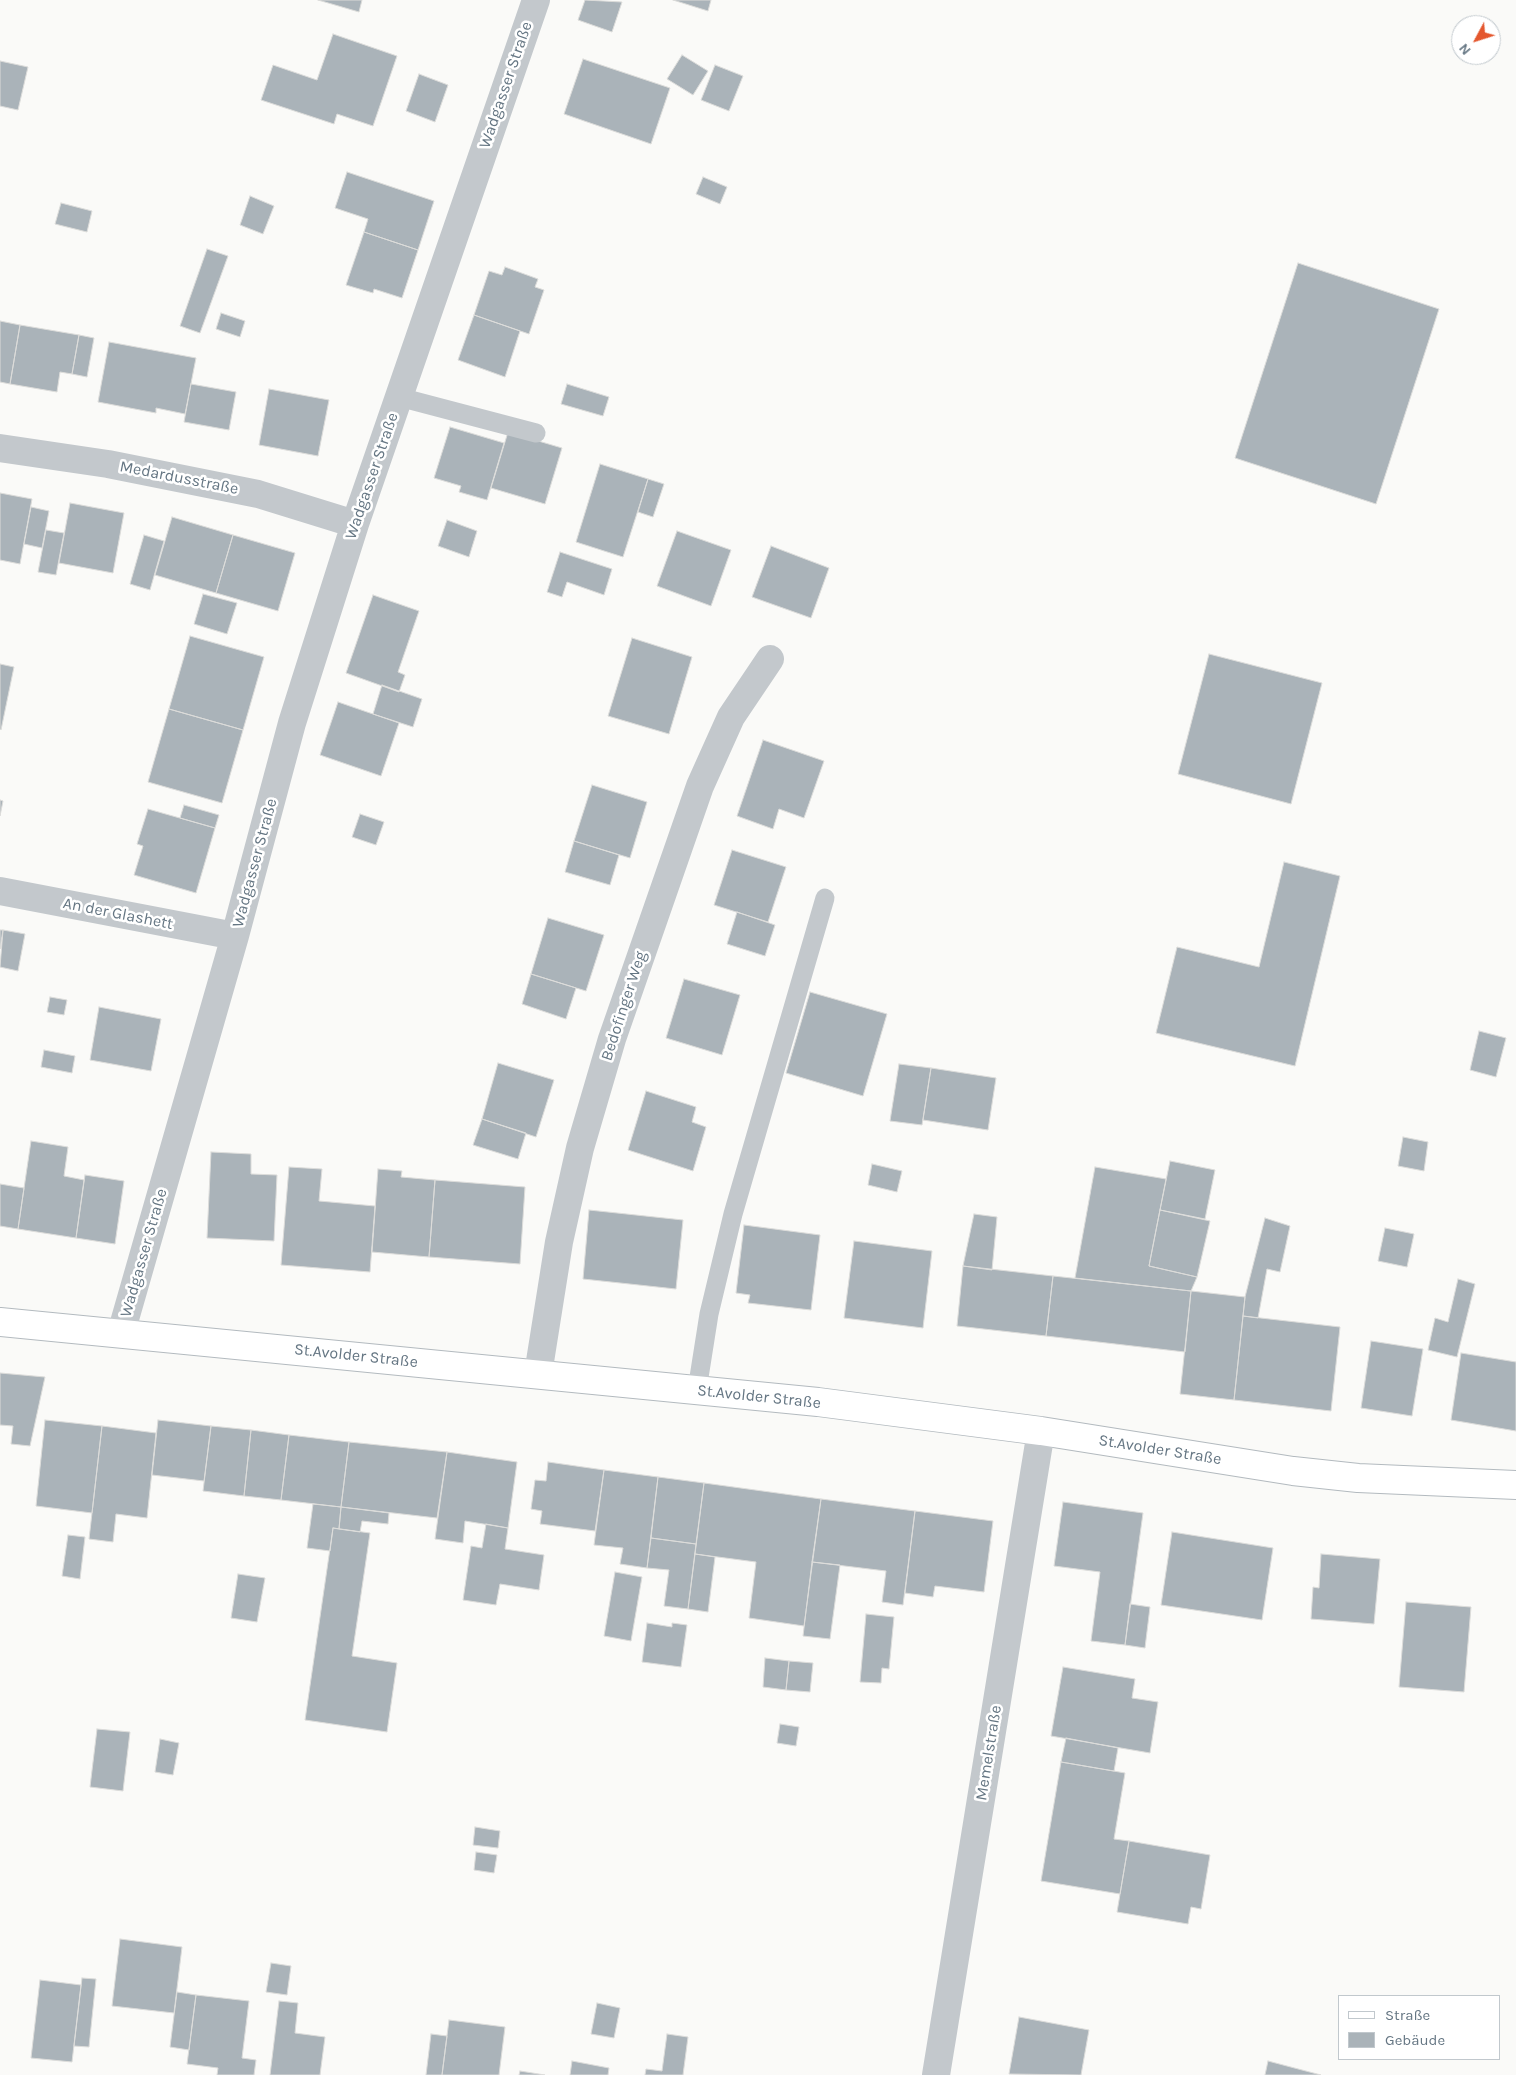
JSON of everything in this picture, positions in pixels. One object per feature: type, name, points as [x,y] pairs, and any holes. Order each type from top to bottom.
[{"type":"main road","name":"St.Avolder Straße","points":[[0,1322],[818,1402],[1042,1431],[1293,1471],[1358,1478],[1516,1485]]},
{"type":"street","name":"Wadgasser Straße","points":[[121,1333],[235,936],[292,723],[355,524],[536,0]]},
{"type":"street","name":"Medardusstraße","points":[[0,448],[108,464],[258,494],[355,524]]},
{"type":"street","name":"Bedofinger Weg","points":[[538,1374],[559,1242],[580,1148],[612,1039],[700,786],[731,717],[770,659]]},
{"type":"street","name":"An der Glashett","points":[[0,891],[235,936]]},
{"type":"street","name":"Memelstraße","points":[[936,2075],[1042,1431]]},
{"type":"lane","name":"Wadgasser Straße","points":[[399,397],[536,433]]},
{"type":"lane","points":[[697,1390],[709,1314],[733,1214],[825,898]]},
{"type":"building","points":[[318,0],[362,0],[359,12]]},
{"type":"building","points":[[585,0],[622,2],[612,32],[578,20]]},
{"type":"building","points":[[673,0],[711,0],[708,11]]},
{"type":"building","points":[[333,34],[397,56],[373,126],[337,114],[334,124],[261,100],[273,65],[317,80]]},
{"type":"building","points":[[682,55],[708,71],[693,95],[667,79]]},
{"type":"building","points":[[583,59],[670,88],[651,144],[564,114]]},
{"type":"building","points":[[0,61],[28,67],[18,110],[0,106]]},
{"type":"building","points":[[715,65],[743,76],[729,111],[701,100]]},
{"type":"building","points":[[419,74],[448,85],[435,122],[406,111]]},
{"type":"building","points":[[347,172],[434,201],[418,250],[364,232],[368,219],[335,208]]},
{"type":"building","points":[[703,177],[727,187],[720,204],[696,194]]},
{"type":"building","points":[[250,196],[274,206],[263,234],[240,225]]},
{"type":"building","points":[[61,203],[92,211],[87,232],[55,224]]},
{"type":"building","points":[[364,232],[418,250],[402,298],[374,289],[373,293],[346,285]]},
{"type":"building","points":[[207,249],[228,256],[200,333],[180,326]]},
{"type":"building","points":[[1298,263],[1439,309],[1376,504],[1235,458]]},
{"type":"building","points":[[505,267],[538,279],[535,287],[544,290],[529,334],[474,315],[489,271],[502,275]]},
{"type":"building","points":[[221,313],[245,321],[240,337],[216,329]]},
{"type":"building","points":[[474,315],[520,331],[505,377],[458,360]]},
{"type":"building","points":[[0,321],[20,325],[10,384],[0,382]]},
{"type":"building","points":[[20,325],[79,335],[72,374],[60,372],[57,392],[10,384]]},
{"type":"building","points":[[79,335],[94,338],[87,377],[72,374]]},
{"type":"building","points":[[109,342],[196,358],[185,414],[156,408],[156,413],[98,402]]},
{"type":"building","points":[[191,384],[236,392],[229,430],[184,422]]},
{"type":"building","points":[[567,384],[609,397],[603,416],[561,404]]},
{"type":"building","points":[[269,389],[329,400],[318,456],[259,445]]},
{"type":"building","points":[[450,427],[504,443],[487,500],[459,492],[461,486],[434,478]]},
{"type":"building","points":[[508,432],[562,448],[545,504],[491,488]]},
{"type":"building","points":[[600,464],[648,479],[623,557],[576,542]]},
{"type":"building","points":[[648,479],[664,484],[653,517],[638,512]]},
{"type":"building","points":[[0,493],[32,499],[20,564],[0,560]]},
{"type":"building","points":[[70,503],[124,513],[113,573],[59,563]]},
{"type":"building","points":[[31,507],[49,511],[42,548],[24,544]]},
{"type":"building","points":[[172,517],[233,535],[216,593],[155,575]]},
{"type":"building","points":[[447,520],[477,531],[469,557],[438,546]]},
{"type":"building","points":[[46,530],[64,533],[56,575],[38,572]]},
{"type":"building","points":[[677,531],[731,550],[711,606],[657,586]]},
{"type":"building","points":[[144,535],[164,541],[150,590],[130,584]]},
{"type":"building","points":[[233,535],[295,553],[278,611],[216,593]]},
{"type":"building","points":[[771,546],[829,568],[811,618],[752,597]]},
{"type":"building","points":[[560,552],[612,569],[604,595],[567,582],[562,597],[547,592]]},
{"type":"building","points":[[203,594],[237,603],[227,634],[194,624]]},
{"type":"building","points":[[373,595],[419,611],[398,672],[405,675],[399,692],[346,673]]},
{"type":"building","points":[[190,636],[264,657],[243,730],[169,709]]},
{"type":"building","points":[[632,638],[692,657],[669,734],[608,716]]},
{"type":"building","points":[[1209,654],[1322,683],[1291,804],[1178,774]]},
{"type":"building","points":[[0,664],[14,667],[1,730],[0,729]]},
{"type":"building","points":[[382,685],[422,699],[413,727],[373,714]]},
{"type":"building","points":[[338,702],[399,723],[381,776],[320,755]]},
{"type":"building","points":[[169,709],[243,730],[222,803],[148,782]]},
{"type":"building","points":[[763,740],[824,761],[804,818],[779,809],[773,829],[737,816]]},
{"type":"building","points":[[592,785],[647,802],[630,858],[574,841]]},
{"type":"building","points":[[0,800],[3,801],[0,816]]},
{"type":"building","points":[[184,805],[219,815],[215,828],[180,818]]},
{"type":"building","points":[[148,809],[215,828],[196,893],[134,875],[143,846],[137,844]]},
{"type":"building","points":[[360,814],[384,822],[376,845],[352,837]]},
{"type":"building","points":[[574,841],[619,855],[610,885],[565,872]]},
{"type":"building","points":[[732,850],[786,867],[768,922],[714,905]]},
{"type":"building","points":[[1284,862],[1340,876],[1295,1066],[1156,1033],[1177,947],[1259,967]]},
{"type":"building","points":[[737,912],[775,925],[765,956],[727,944]]},
{"type":"building","points":[[548,918],[604,935],[586,991],[531,974]]},
{"type":"building","points":[[0,930],[3,930],[0,949]]},
{"type":"building","points":[[3,930],[25,934],[18,971],[0,967]]},
{"type":"building","points":[[531,974],[576,988],[566,1019],[522,1004]]},
{"type":"building","points":[[684,979],[740,995],[722,1055],[666,1038]]},
{"type":"building","points":[[810,992],[887,1014],[863,1096],[786,1073]]},
{"type":"building","points":[[50,997],[67,1000],[64,1015],[47,1012]]},
{"type":"building","points":[[99,1007],[161,1019],[151,1071],[90,1060]]},
{"type":"building","points":[[1479,1031],[1506,1038],[1496,1077],[1470,1070]]},
{"type":"building","points":[[44,1050],[75,1056],[72,1073],[41,1067]]},
{"type":"building","points":[[498,1063],[554,1080],[536,1137],[482,1119]]},
{"type":"building","points":[[899,1064],[931,1068],[922,1125],[890,1121]]},
{"type":"building","points":[[931,1068],[996,1078],[988,1130],[923,1120]]},
{"type":"building","points":[[646,1091],[696,1107],[692,1122],[706,1127],[693,1171],[628,1150]]},
{"type":"building","points":[[482,1119],[526,1133],[518,1159],[473,1145]]},
{"type":"building","points":[[1403,1137],[1428,1142],[1424,1171],[1398,1166]]},
{"type":"building","points":[[31,1141],[68,1147],[64,1176],[84,1180],[76,1238],[18,1229]]},
{"type":"building","points":[[211,1152],[251,1154],[251,1174],[277,1175],[274,1241],[207,1238]]},
{"type":"building","points":[[1170,1161],[1215,1170],[1205,1219],[1160,1210]]},
{"type":"building","points":[[872,1164],[902,1171],[897,1192],[868,1185]]},
{"type":"building","points":[[289,1167],[322,1169],[319,1201],[375,1206],[370,1272],[281,1265]]},
{"type":"building","points":[[1095,1167],[1166,1179],[1149,1266],[1197,1277],[1191,1291],[1075,1278]]},
{"type":"building","points":[[378,1169],[402,1171],[401,1177],[435,1180],[429,1257],[372,1252]]},
{"type":"building","points":[[85,1175],[124,1181],[115,1244],[76,1238]]},
{"type":"building","points":[[435,1180],[525,1187],[520,1264],[429,1257]]},
{"type":"building","points":[[0,1184],[24,1188],[18,1229],[0,1226]]},
{"type":"building","points":[[589,1210],[683,1220],[676,1289],[583,1279]]},
{"type":"building","points":[[1160,1210],[1210,1221],[1197,1277],[1149,1266]]},
{"type":"building","points":[[974,1214],[997,1217],[992,1270],[963,1266]]},
{"type":"building","points":[[1265,1218],[1290,1226],[1280,1272],[1267,1269],[1258,1318],[1243,1316],[1245,1297]]},
{"type":"building","points":[[744,1225],[820,1235],[811,1310],[748,1303],[750,1295],[736,1293]]},
{"type":"building","points":[[1385,1228],[1414,1234],[1407,1267],[1378,1261]]},
{"type":"building","points":[[854,1241],[932,1251],[923,1328],[844,1318]]},
{"type":"building","points":[[963,1266],[1053,1276],[1046,1336],[957,1326]]},
{"type":"building","points":[[1053,1276],[1191,1291],[1185,1352],[1046,1336]]},
{"type":"building","points":[[1458,1279],[1475,1284],[1457,1357],[1428,1350],[1435,1318],[1448,1322]]},
{"type":"building","points":[[1191,1291],[1245,1297],[1234,1400],[1180,1394]]},
{"type":"building","points":[[1243,1316],[1340,1327],[1331,1411],[1234,1400]]},
{"type":"building","points":[[1371,1341],[1423,1349],[1412,1416],[1361,1408]]},
{"type":"building","points":[[1461,1353],[1516,1362],[1516,1431],[1451,1420]]},
{"type":"building","points":[[0,1373],[45,1377],[30,1446],[11,1444],[13,1426],[0,1425]]},
{"type":"building","points":[[45,1420],[102,1426],[92,1513],[36,1506]]},
{"type":"building","points":[[158,1420],[211,1426],[204,1481],[152,1475]]},
{"type":"building","points":[[102,1426],[156,1433],[147,1518],[116,1514],[113,1542],[89,1539]]},
{"type":"building","points":[[211,1426],[251,1430],[244,1496],[203,1491]]},
{"type":"building","points":[[251,1430],[289,1435],[281,1500],[244,1496]]},
{"type":"building","points":[[289,1435],[349,1442],[341,1507],[281,1500]]},
{"type":"building","points":[[349,1442],[447,1452],[437,1518],[341,1507]]},
{"type":"building","points":[[447,1452],[517,1462],[508,1528],[465,1521],[463,1543],[435,1539]]},
{"type":"building","points":[[548,1462],[604,1470],[595,1531],[540,1524],[542,1511],[531,1509],[535,1480],[546,1481]]},
{"type":"building","points":[[604,1470],[658,1477],[647,1568],[620,1564],[623,1548],[594,1545]]},
{"type":"building","points":[[658,1477],[704,1483],[696,1544],[651,1538]]},
{"type":"building","points":[[704,1483],[821,1499],[804,1626],[749,1618],[756,1562],[695,1554]]},
{"type":"building","points":[[821,1499],[915,1511],[903,1605],[882,1602],[886,1571],[812,1562]]},
{"type":"building","points":[[1063,1502],[1143,1513],[1125,1645],[1091,1641],[1100,1572],[1054,1566]]},
{"type":"building","points":[[313,1504],[341,1507],[339,1529],[333,1528],[330,1551],[307,1548]]},
{"type":"building","points":[[341,1507],[389,1513],[388,1524],[362,1521],[360,1532],[339,1529]]},
{"type":"building","points":[[915,1511],[993,1521],[984,1592],[935,1586],[933,1597],[905,1593]]},
{"type":"building","points":[[486,1524],[508,1528],[505,1549],[544,1555],[539,1590],[500,1584],[496,1605],[463,1600],[471,1546],[482,1548]]},
{"type":"building","points":[[333,1528],[370,1533],[352,1656],[397,1663],[387,1732],[305,1720]]},
{"type":"building","points":[[1172,1532],[1273,1548],[1262,1620],[1161,1605]]},
{"type":"building","points":[[68,1535],[85,1537],[80,1579],[62,1576]]},
{"type":"building","points":[[651,1538],[696,1544],[688,1609],[664,1606],[669,1570],[647,1568]]},
{"type":"building","points":[[695,1554],[715,1557],[708,1612],[688,1609]]},
{"type":"building","points":[[1321,1554],[1380,1559],[1374,1624],[1311,1619],[1313,1587],[1319,1588]]},
{"type":"building","points":[[812,1562],[840,1565],[830,1639],[803,1636]]},
{"type":"building","points":[[615,1572],[642,1577],[631,1641],[604,1636]]},
{"type":"building","points":[[238,1574],[265,1578],[257,1622],[231,1618]]},
{"type":"building","points":[[1406,1602],[1471,1607],[1464,1692],[1399,1687]]},
{"type":"building","points":[[1130,1604],[1150,1607],[1145,1648],[1125,1645]]},
{"type":"building","points":[[866,1614],[894,1617],[889,1669],[882,1668],[881,1683],[860,1682]]},
{"type":"building","points":[[647,1623],[672,1627],[672,1623],[687,1625],[681,1667],[642,1662]]},
{"type":"building","points":[[765,1658],[789,1661],[786,1690],[763,1687]]},
{"type":"building","points":[[789,1661],[813,1663],[810,1692],[786,1690]]},
{"type":"building","points":[[1063,1667],[1135,1679],[1132,1698],[1158,1702],[1150,1753],[1051,1736]]},
{"type":"building","points":[[780,1724],[799,1727],[796,1746],[777,1743]]},
{"type":"building","points":[[97,1729],[130,1732],[123,1791],[90,1787]]},
{"type":"building","points":[[1066,1738],[1118,1748],[1114,1771],[1061,1762]]},
{"type":"building","points":[[160,1739],[179,1743],[173,1775],[155,1772]]},
{"type":"building","points":[[1061,1762],[1125,1773],[1114,1839],[1129,1841],[1120,1894],[1041,1881]]},
{"type":"building","points":[[475,1827],[500,1831],[498,1848],[473,1845]]},
{"type":"building","points":[[1129,1841],[1210,1855],[1201,1909],[1191,1907],[1188,1924],[1117,1912]]},
{"type":"building","points":[[476,1852],[497,1855],[494,1873],[474,1870]]},
{"type":"building","points":[[120,1939],[182,1947],[174,2013],[112,2006]]},
{"type":"building","points":[[271,1963],[291,1966],[287,1995],[266,1992]]},
{"type":"building","points":[[82,1978],[96,1979],[89,2047],[74,2046]]},
{"type":"building","points":[[40,1980],[81,1985],[72,2062],[31,2058]]},
{"type":"building","points":[[177,1992],[196,1995],[189,2050],[170,2047]]},
{"type":"building","points":[[196,1995],[249,2001],[242,2058],[256,2060],[254,2075],[217,2075],[218,2068],[187,2064]]},
{"type":"building","points":[[279,2001],[298,2003],[295,2033],[325,2037],[320,2075],[270,2075]]},
{"type":"building","points":[[597,2003],[620,2008],[614,2038],[591,2034]]},
{"type":"building","points":[[1019,2017],[1089,2030],[1081,2075],[1009,2074]]},
{"type":"building","points":[[449,2020],[505,2027],[499,2075],[442,2075]]},
{"type":"building","points":[[431,2034],[447,2036],[442,2075],[426,2075]]},
{"type":"building","points":[[667,2034],[688,2037],[683,2075],[645,2075],[646,2069],[662,2071]]},
{"type":"building","points":[[572,2061],[609,2068],[608,2075],[570,2075]]},
{"type":"building","points":[[1268,2061],[1321,2075],[1265,2075]]},
{"type":"building","points":[[520,2071],[545,2075],[519,2075]]}]
